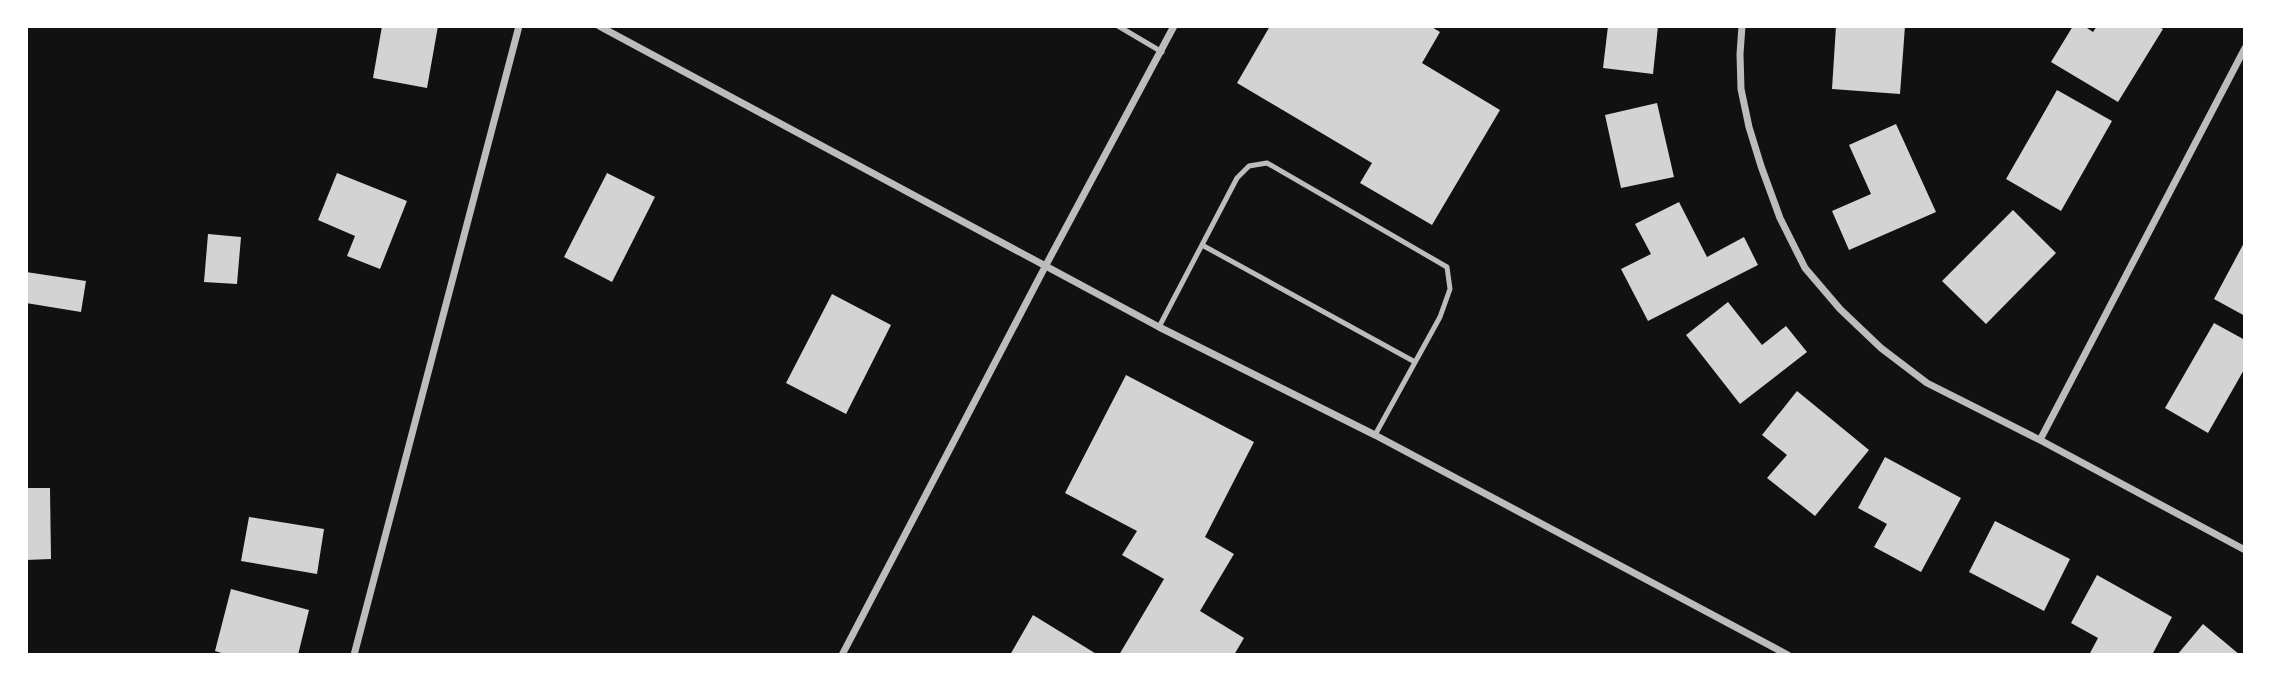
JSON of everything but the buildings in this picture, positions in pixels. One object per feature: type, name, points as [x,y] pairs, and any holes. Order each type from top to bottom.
[{"type":"street","points":[[354,655],[519,26]]},
{"type":"street","points":[[599,26],[1159,327],[1375,435],[1788,655]]},
{"type":"street","points":[[842,655],[1174,26]]},
{"type":"street","points":[[1742,26],[1741,89],[1749,127],[1780,218],[1805,268],[1840,309],[1881,348],[1927,383],[2245,550]]},
{"type":"street","points":[[2040,440],[2245,48]]},
{"type":"lane","points":[[1118,26],[1162,52]]},
{"type":"lane","points":[[1159,327],[1237,178],[1249,166],[1267,163],[1447,267],[1450,289],[1440,317],[1375,435]]},
{"type":"lane","points":[[1202,245],[1415,362]]}]
